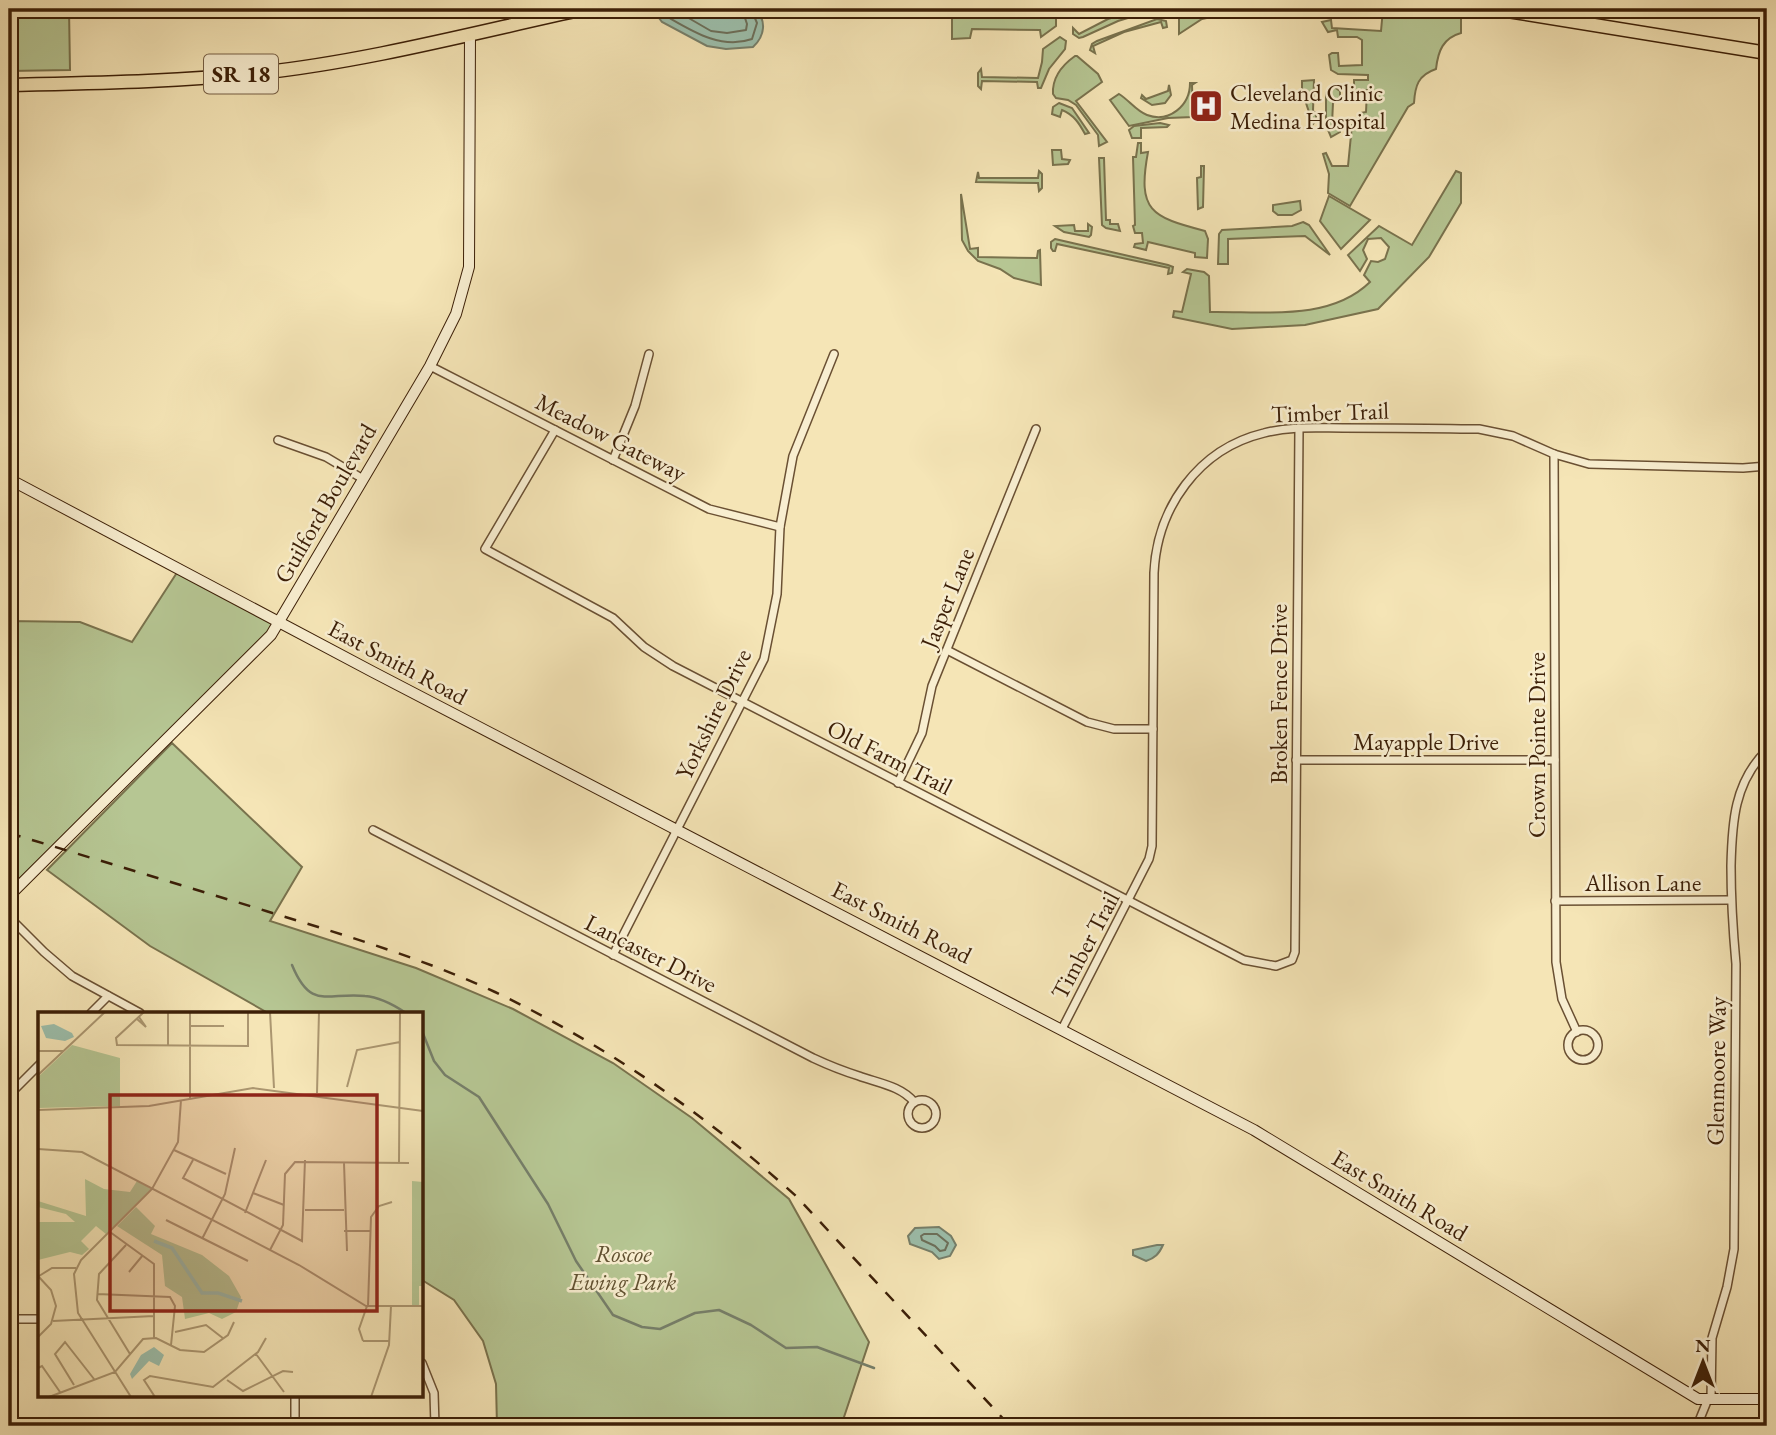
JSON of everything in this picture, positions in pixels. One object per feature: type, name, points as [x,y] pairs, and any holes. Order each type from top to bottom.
[{"type":"highway","name":"SR 18","points":[[9,85],[161,81],[260,72],[359,57],[470,34],[533,14],[584,9]]},
{"type":"highway","points":[[1496,9],[1767,53]]},
{"type":"street","name":"Guilford Boulevard","points":[[9,896],[271,635],[430,366],[456,314],[469,267],[470,34]]},
{"type":"street","points":[[613,460],[635,406],[649,354]]},
{"type":"street","name":"Yorkshire Drive","points":[[613,955],[764,659],[777,594],[780,527],[793,456],[834,354]]},
{"type":"street","name":"Meadow Gateway","points":[[430,366],[709,509],[780,527]]},
{"type":"street","name":"Timber Trail","points":[[1062,1029],[1145,870],[1152,846],[1157,543],[1169,509],[1199,468],[1230,446],[1263,433],[1299,428],[1479,429],[1513,436],[1554,454],[1588,464],[1743,468],[1767,466]]},
{"type":"street","name":"Broken Fence Drive","points":[[1292,960],[1295,953],[1299,428]]},
{"type":"street","name":"Jasper Lane","points":[[898,783],[922,733],[932,685],[1036,429]]},
{"type":"street","name":"Old Farm Trail","points":[[555,430],[485,549],[613,618],[644,647],[673,666],[1129,902],[1244,960],[1276,966],[1292,960]]},
{"type":"street","points":[[278,440],[326,457],[363,480]]},
{"type":"street","name":"Crown Pointe Drive","points":[[1554,454],[1555,901],[1558,981],[1567,1012],[1577,1032]]},
{"type":"street","name":"East Smith Road","points":[[9,479],[1254,1130],[1698,1399],[1767,1399]]},
{"type":"street","points":[[947,650],[1087,722],[1114,729],[1153,730]]},
{"type":"street","name":"Glenmoore Way","points":[[1709,1399],[1712,1338],[1727,1287],[1734,1250],[1736,964],[1731,900],[1732,825],[1734,808],[1745,779],[1767,750]]},
{"type":"street","name":"Mayapple Drive","points":[[1296,760],[1555,760]]},
{"type":"street","name":"Lancaster Drive","points":[[373,831],[813,1058],[888,1085],[914,1102]]},
{"type":"street","name":"Allison Lane","points":[[1555,901],[1731,900]]},
{"type":"street","points":[[9,917],[57,965],[138,1012]]},
{"type":"street","points":[[91,1012],[108,996]]},
{"type":"street","name":"Crown Pointe Drive","points":[[1587,1030],[1595,1036],[1598,1045],[1590,1058],[1581,1059],[1570,1051],[1569,1042],[1577,1032],[1587,1030]]},
{"type":"street","points":[[9,1095],[38,1066]]},
{"type":"street","name":"Lancaster Drive","points":[[926,1100],[935,1107],[936,1118],[930,1126],[920,1128],[911,1122],[908,1114],[914,1102],[926,1100]]},
{"type":"street","points":[[9,1319],[38,1319]]},
{"type":"street","points":[[424,1368],[434,1393],[435,1426]]},
{"type":"street","points":[[295,1396],[295,1426]]},
{"type":"street","points":[[1697,1426],[1709,1399]]},
{"type":"green space","points":[[9,9],[69,9],[70,70],[9,71]]},
{"type":"green space","points":[[952,9],[1056,9],[1056,26],[1041,37],[1040,30],[972,29],[970,38],[952,39]]},
{"type":"green space","points":[[1139,9],[1157,9],[1118,21],[1083,37],[1079,38],[1073,34],[1073,28],[1079,34],[1108,19]]},
{"type":"green space","points":[[1195,9],[1224,9],[1226,14],[1202,19],[1179,34],[1179,16]]},
{"type":"green space","points":[[1383,9],[1445,9],[1461,12],[1461,33],[1446,42],[1438,56],[1436,69],[1425,74],[1419,82],[1414,103],[1408,107],[1350,206],[1328,193],[1329,174],[1323,154],[1326,153],[1332,166],[1348,166],[1352,125],[1360,125],[1360,113],[1366,112],[1367,90],[1354,91],[1354,80],[1368,80],[1368,75],[1338,74],[1331,70],[1329,55],[1332,53],[1338,53],[1339,66],[1362,65],[1362,40],[1357,37],[1338,37],[1337,30],[1328,32],[1322,22],[1331,20],[1332,28],[1381,31]]},
{"type":"green space","points":[[1157,19],[1166,21],[1167,27],[1163,28],[1161,22],[1124,32],[1093,46],[1095,53],[1090,50],[1092,44],[1097,41]]},
{"type":"green space","points":[[1060,37],[1066,41],[1065,49],[1049,69],[1041,88],[1038,88],[1037,82],[982,81],[981,89],[978,86],[978,73],[981,69],[982,77],[1038,78],[1043,49]]},
{"type":"green space","points":[[1075,56],[1098,74],[1102,82],[1076,101],[1107,142],[1099,146],[1098,135],[1076,105],[1056,98],[1053,94],[1058,73]]},
{"type":"green space","points":[[1314,80],[1313,111],[1316,113],[1316,121],[1313,124],[1302,91],[1302,81]]},
{"type":"green space","points":[[1190,83],[1195,83],[1192,85],[1193,117],[1168,118],[1129,126],[1110,100],[1119,94],[1143,113],[1163,117],[1177,111],[1182,105]]},
{"type":"green space","points":[[1169,85],[1171,95],[1165,103],[1152,105],[1141,98],[1142,95],[1146,99],[1168,91]]},
{"type":"green space","points":[[1334,87],[1340,91],[1340,97],[1333,103],[1332,124],[1340,125],[1340,132],[1331,137],[1326,125],[1326,93]]},
{"type":"green space","points":[[1059,103],[1072,108],[1089,133],[1085,134],[1076,120],[1066,112],[1062,110],[1060,117],[1052,114],[1053,107]]},
{"type":"green space","points":[[1160,123],[1169,125],[1141,128],[1141,138],[1132,138],[1129,130],[1134,126]]},
{"type":"green space","points":[[1138,143],[1141,143],[1141,153],[1148,152],[1145,187],[1152,208],[1172,221],[1205,231],[1208,239],[1207,258],[1195,257],[1195,253],[1148,242],[1146,250],[1134,247],[1135,244],[1143,243],[1142,233],[1135,233],[1133,226],[1133,157],[1136,157]]},
{"type":"green space","points":[[1052,150],[1061,150],[1062,159],[1070,160],[1068,164],[1053,165]]},
{"type":"green space","points":[[1099,158],[1104,158],[1106,220],[1110,220],[1110,224],[1118,224],[1120,231],[1102,225]]},
{"type":"green space","points":[[1201,166],[1204,166],[1203,207],[1198,209],[1197,178],[1201,177]]},
{"type":"green space","points":[[1039,171],[1042,174],[1042,188],[1039,191],[1038,183],[976,182],[978,172],[979,178],[1038,178]]},
{"type":"green space","points":[[1456,171],[1461,173],[1461,203],[1429,257],[1378,309],[1305,325],[1232,329],[1173,317],[1174,311],[1182,312],[1191,274],[1183,272],[1187,269],[1204,272],[1209,276],[1210,312],[1294,312],[1315,309],[1353,295],[1370,282],[1364,275],[1371,261],[1385,259],[1389,247],[1381,238],[1368,239],[1363,250],[1367,259],[1360,271],[1348,255],[1379,226],[1412,245]]},
{"type":"green space","points":[[961,194],[970,249],[978,248],[978,257],[1037,258],[1040,250],[1041,285],[1014,278],[1000,269],[978,261],[968,251],[962,240]]},
{"type":"green space","points":[[1329,196],[1370,220],[1341,249],[1320,221]]},
{"type":"green space","points":[[1300,201],[1301,210],[1292,215],[1278,215],[1273,211],[1273,205]]},
{"type":"green space","points":[[1303,222],[1309,225],[1330,255],[1305,236],[1228,239],[1228,264],[1218,264],[1219,234],[1222,230],[1292,226]]},
{"type":"green space","points":[[1088,224],[1092,227],[1089,237],[1064,232],[1055,226],[1074,225],[1075,231],[1088,231]]},
{"type":"green space","points":[[1055,239],[1168,265],[1173,267],[1172,273],[1168,274],[1169,268],[1057,244],[1053,251],[1051,242]]},
{"type":"green space","points":[[178,571],[277,624],[97,805],[9,889],[9,621],[80,622],[132,642]]},
{"type":"green space","name":"Roscoe Ewing Park","points":[[172,743],[302,867],[270,921],[416,968],[513,1009],[613,1063],[692,1118],[789,1199],[869,1342],[841,1426],[497,1426],[496,1384],[483,1341],[454,1300],[424,1281],[424,1012],[266,1012],[150,946],[47,870]]},
{"type":"water","points":[[659,9],[755,9],[763,23],[762,33],[753,47],[726,49],[707,46],[662,22],[656,14]]},
{"type":"water","points":[[939,1227],[951,1236],[956,1245],[950,1256],[939,1259],[932,1252],[910,1244],[908,1236],[915,1228]]},
{"type":"water","points":[[1163,1245],[1149,1260],[1133,1255],[1133,1250]]},
{"type":"waterway","points":[[292,965],[306,989],[313,994],[330,997],[371,997],[404,1012]]},
{"type":"waterway","points":[[424,1036],[434,1061],[445,1075],[479,1097],[548,1204],[576,1261],[613,1315],[642,1327],[660,1329],[695,1313],[719,1310],[751,1325],[786,1348],[817,1347],[874,1368]]},
{"type":"railway","points":[[9,833],[411,958],[495,992],[615,1058],[690,1109],[796,1196],[1010,1426]]},
{"type":"place","name":"Cleveland Clinic Medina Hospital","points":[[1206,106]]}]
